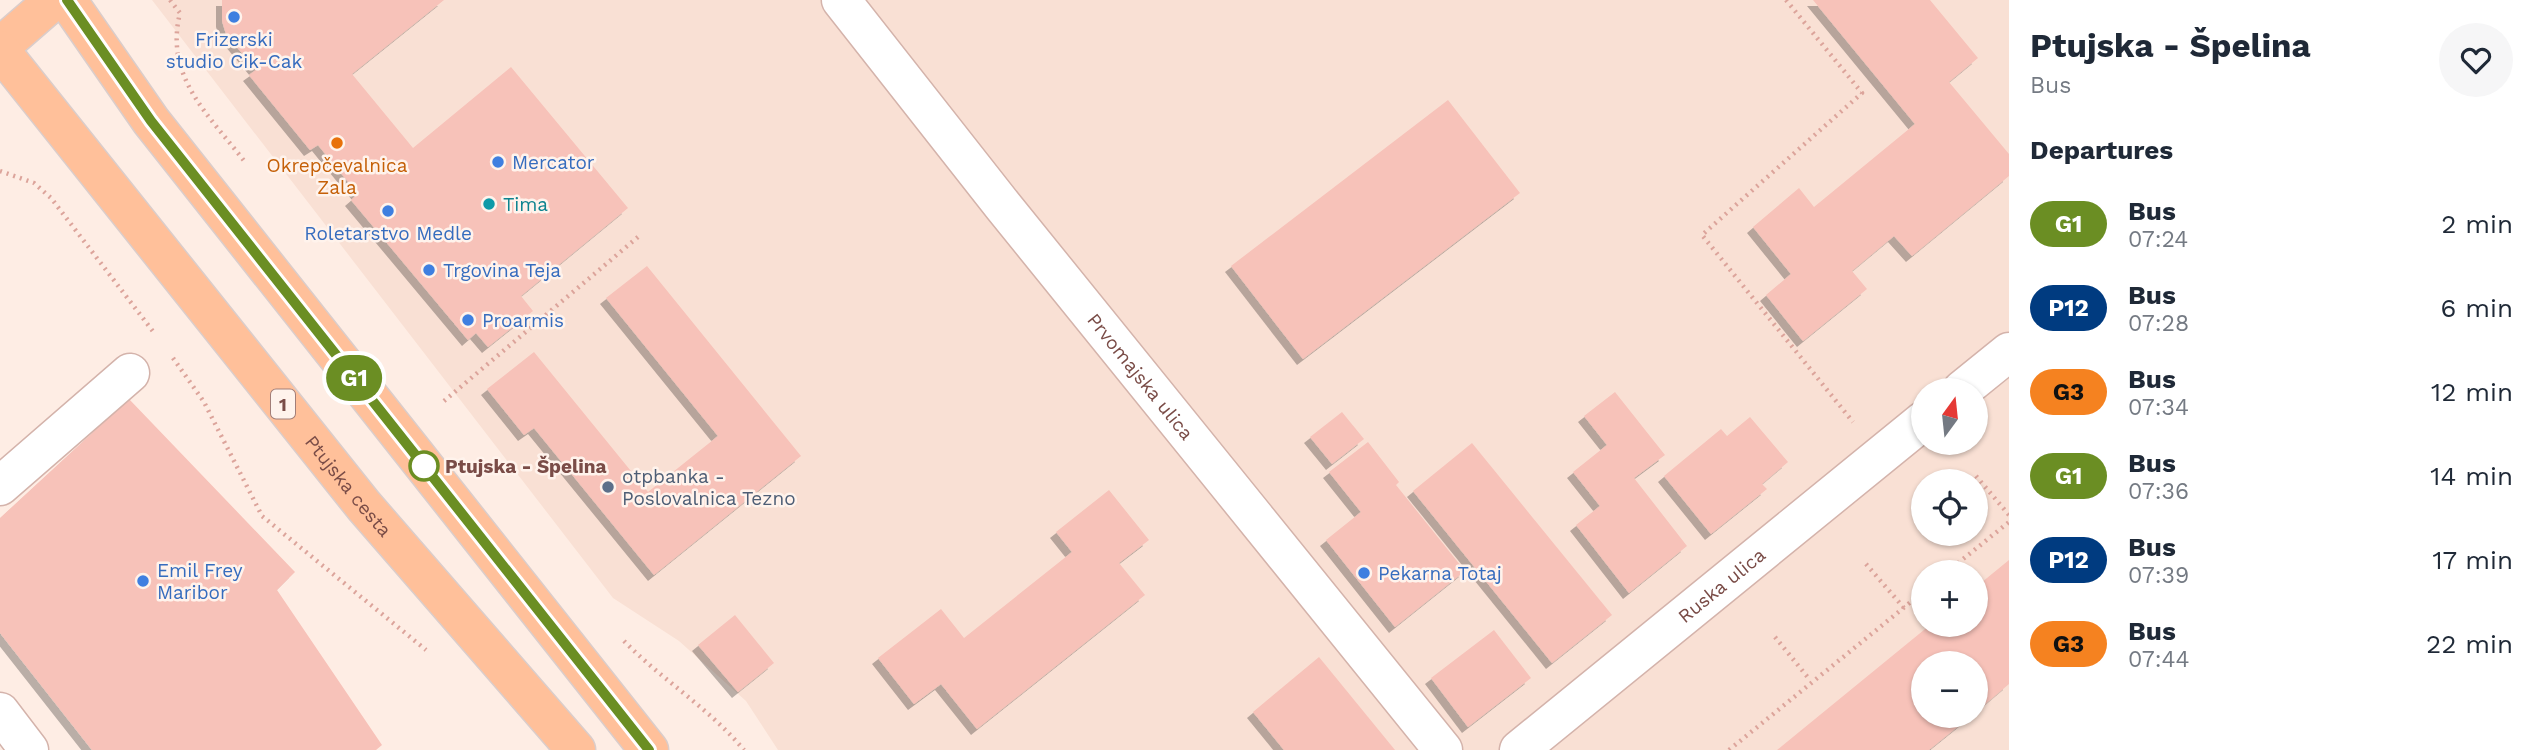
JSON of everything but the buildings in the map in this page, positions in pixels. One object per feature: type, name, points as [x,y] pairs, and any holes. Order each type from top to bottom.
[{"type":"main road","name":"Ptujska cesta","points":[[54,0],[0,49],[364,506],[576,750]]},
{"type":"main road","points":[[67,0],[151,121],[649,750]]},
{"type":"street","name":"Prvomajska ulica","points":[[841,0],[1003,206],[1443,750]]},
{"type":"street","points":[[1977,378],[2009,352]]},
{"type":"street","points":[[0,485],[130,373]]},
{"type":"street","name":"Ruska ulica","points":[[1519,750],[1911,430]]},
{"type":"street","points":[[0,712],[30,750]]},
{"type":"path","points":[[170,0],[180,13],[175,33],[176,59],[190,90],[248,166]]},
{"type":"path","points":[[1786,0],[1862,93],[1702,235],[1880,455]]},
{"type":"path","points":[[0,171],[34,183],[51,198],[163,343]]},
{"type":"path","points":[[444,401],[638,237]]},
{"type":"path","points":[[170,353],[204,402],[262,516],[434,657]]},
{"type":"path","points":[[1988,490],[2009,515]]},
{"type":"path","points":[[1962,560],[2009,522]]},
{"type":"path","points":[[1866,564],[1903,608]]},
{"type":"path","points":[[1730,750],[1911,602]]},
{"type":"path","points":[[617,634],[653,670],[696,701],[744,750]]},
{"type":"path","points":[[1775,637],[1810,680]]},
{"type":"shaded area","points":[[152,0],[2009,0],[2009,750],[778,750],[746,701],[679,641],[613,598]]},
{"type":"bus line","name":"G1","points":[[67,0],[151,121],[649,750]]},
{"type":"place","name":"Frizerski studio Cik-Cak","points":[[234,17]]},
{"type":"place","name":"Okrepčevalnica Zala","points":[[337,143]]},
{"type":"place","name":"Mercator","points":[[498,162]]},
{"type":"place","name":"Tima","points":[[489,204]]},
{"type":"place","name":"Roletarstvo Medle","points":[[388,211]]},
{"type":"place","name":"Trgovina Teja","points":[[429,270]]},
{"type":"place","name":"Proarmis","points":[[468,320]]},
{"type":"place","name":"Ptujska - Špelina","points":[[424,466]]},
{"type":"place","name":"otpbanka - Poslovalnica Tezno","points":[[608,487]]},
{"type":"place","name":"Pekarna Totaj","points":[[1364,573]]},
{"type":"place","name":"Emil Frey Maribor","points":[[143,581]]}]
